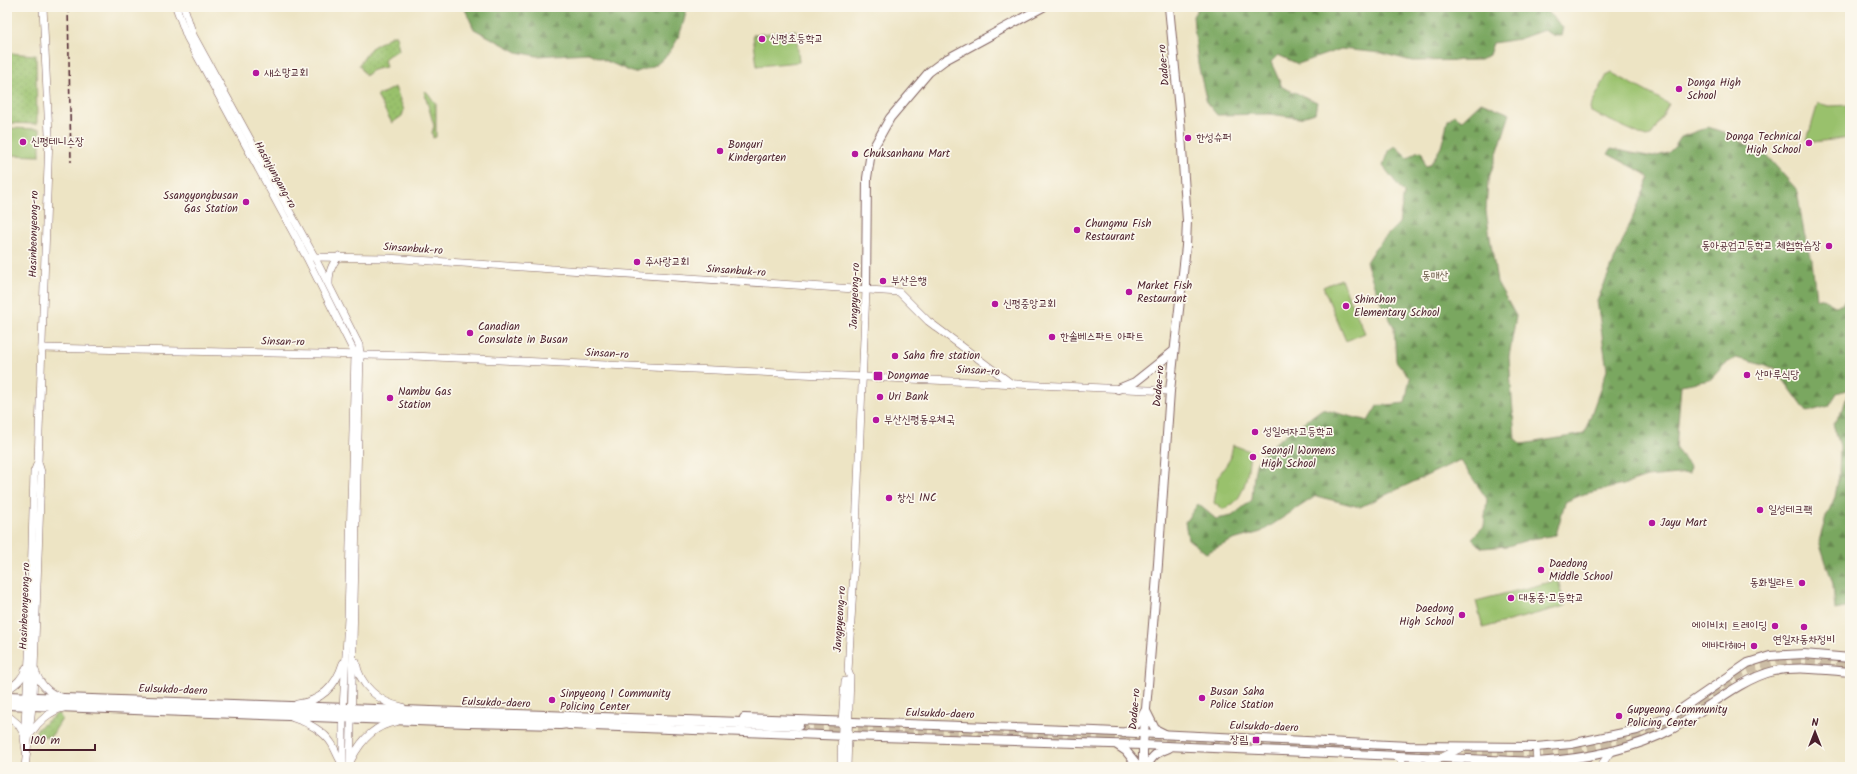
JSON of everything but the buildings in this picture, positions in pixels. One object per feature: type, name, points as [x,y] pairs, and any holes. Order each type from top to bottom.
[{"type":"highway","name":"Eulsukdo-daero","points":[[7,697],[29,702]]},
{"type":"highway","name":"Eulsukdo-daero","points":[[7,704],[29,702],[68,703],[347,713],[422,712],[560,720]]},
{"type":"highway","name":"Eulsukdo-daero","points":[[347,713],[414,720],[560,720]]},
{"type":"highway","points":[[560,720],[797,727]]},
{"type":"main road","name":"Jangpyeong-ro","points":[[866,290],[867,178],[871,152],[890,118],[929,72],[945,60],[1043,7]]},
{"type":"main road","name":"Dadae-ro","points":[[1143,767],[1143,745],[1170,391],[1186,246],[1187,221],[1180,120],[1169,7]]},
{"type":"main road","points":[[1118,389],[1135,382],[1174,351]]},
{"type":"main road","name":"Eulsukdo-daero","points":[[560,720],[579,714],[845,722],[1463,747],[1536,747],[1571,744],[1637,730],[1671,716],[1748,663],[1770,656],[1804,654],[1850,658]]},
{"type":"main road","name":"Eulsukdo-daero","points":[[560,720],[844,736],[1174,746],[1537,762],[1572,760],[1610,752],[1670,730],[1741,685],[1767,673],[1785,669],[1850,672]]},
{"type":"main road","points":[[1124,733],[1137,724],[1146,711],[1155,729],[1167,735]]},
{"type":"main road","points":[[1117,744],[1126,750],[1139,767]]},
{"type":"main road","points":[[1146,767],[1153,756],[1161,750],[1174,746]]},
{"type":"street","name":"Hasinbeonyeong-ro","points":[[25,767],[33,666],[41,472],[38,462],[48,135],[43,7]]},
{"type":"street","points":[[176,7],[190,36],[310,257],[358,354]]},
{"type":"street","points":[[184,7],[190,36]]},
{"type":"street","points":[[328,284],[330,271],[334,262],[339,256]]},
{"type":"street","name":"Sinsanbuk-ro","points":[[310,257],[339,256],[395,259],[866,290],[902,294],[928,321],[1012,384]]},
{"type":"street","points":[[310,257],[328,284],[356,337],[358,354],[346,765]]},
{"type":"street","name":"Jangpyeong-ro","points":[[841,767],[845,722],[845,676],[848,671],[855,553],[866,290]]},
{"type":"street","name":"Sinsan-ro","points":[[42,348],[358,354],[1170,391]]},
{"type":"street","name":"Hasinbeonyeong-ro","points":[[29,702],[34,472],[38,462]]},
{"type":"street","points":[[284,711],[305,703],[328,690],[339,676],[350,654]]},
{"type":"street","points":[[350,654],[356,658],[359,674],[370,690],[381,699],[393,706],[422,712]]},
{"type":"street","points":[[7,690],[18,683],[24,675],[29,658]]},
{"type":"street","points":[[7,715],[27,734],[43,719],[68,703],[51,693],[36,675],[33,666]]},
{"type":"street","points":[[284,711],[324,735],[346,765]]},
{"type":"street","points":[[346,765],[361,743],[376,729],[389,723],[414,720]]},
{"type":"street","name":"Jangpyeong-ro","points":[[844,736],[846,767]]},
{"type":"street","points":[[1422,767],[1463,747]]},
{"type":"street","points":[[1536,747],[1537,762],[1544,767]]},
{"type":"street","points":[[1600,767],[1610,752]]},
{"type":"street","points":[[1398,756],[1402,762],[1402,767]]},
{"type":"green space","points":[[464,7],[687,7],[681,31],[674,46],[657,64],[634,73],[588,53],[537,56],[517,52],[474,29]]},
{"type":"green space","points":[[1199,7],[1547,7],[1547,12],[1563,27],[1561,36],[1553,35],[1544,30],[1519,39],[1493,43],[1489,55],[1480,60],[1412,61],[1381,53],[1341,49],[1298,64],[1278,55],[1271,62],[1282,87],[1317,102],[1315,113],[1299,118],[1269,114],[1217,115],[1207,103],[1198,64],[1193,16]]},
{"type":"green space","points":[[796,30],[799,62],[757,66],[753,35]]},
{"type":"green space","points":[[393,35],[396,35],[399,50],[384,59],[386,67],[372,71],[366,76],[359,65],[360,63],[371,48]]},
{"type":"green space","points":[[7,53],[36,55],[37,124],[7,123]]},
{"type":"green space","points":[[1612,73],[1669,104],[1651,136],[1646,137],[1591,112],[1590,107],[1607,75]]},
{"type":"green space","points":[[395,87],[404,110],[402,116],[392,123],[377,96]]},
{"type":"green space","points":[[424,91],[427,92],[436,104],[436,137],[433,138],[432,132],[434,126]]},
{"type":"green space","name":"동매산","points":[[1481,102],[1510,114],[1488,181],[1486,211],[1497,282],[1516,316],[1509,357],[1515,439],[1522,444],[1584,434],[1607,370],[1597,301],[1649,179],[1646,174],[1608,154],[1611,149],[1653,157],[1668,153],[1681,137],[1708,127],[1732,135],[1741,142],[1757,148],[1766,155],[1797,190],[1804,233],[1812,260],[1816,299],[1823,299],[1835,306],[1841,305],[1850,295],[1850,607],[1835,610],[1833,584],[1819,541],[1826,517],[1835,497],[1839,474],[1840,446],[1833,424],[1843,409],[1849,389],[1837,393],[1829,406],[1807,412],[1775,368],[1736,358],[1725,364],[1710,380],[1681,385],[1676,449],[1690,466],[1689,473],[1647,477],[1623,485],[1584,494],[1565,502],[1556,535],[1531,539],[1508,546],[1482,548],[1472,538],[1484,526],[1487,499],[1460,460],[1360,507],[1316,496],[1261,532],[1233,540],[1206,553],[1188,539],[1185,522],[1198,504],[1216,519],[1232,516],[1252,500],[1255,469],[1259,458],[1275,443],[1322,409],[1368,421],[1377,406],[1405,403],[1410,378],[1396,361],[1394,327],[1379,299],[1366,262],[1375,248],[1399,223],[1404,193],[1383,166],[1390,149],[1395,146],[1408,158],[1416,152],[1422,151],[1425,166],[1430,165],[1441,147],[1448,120],[1454,115],[1462,120]]},
{"type":"green space","points":[[1818,103],[1829,106],[1850,105],[1850,138],[1813,142],[1807,140]]},
{"type":"green space","name":"신평테니스장","points":[[7,128],[40,129],[40,156],[7,155]]},
{"type":"green space","points":[[1341,279],[1365,333],[1346,341],[1323,287]]},
{"type":"green space","points":[[1233,445],[1250,451],[1247,477],[1241,494],[1236,501],[1230,506],[1222,509],[1214,503],[1218,477],[1230,459]]},
{"type":"green space","points":[[1558,580],[1565,606],[1483,628],[1476,601]]},
{"type":"green space","points":[[58,713],[62,719],[52,735],[48,737],[36,735],[36,730]]},
{"type":"tunnel","points":[[1468,750],[1530,753],[1568,750],[1625,739],[1660,727],[1705,699],[1742,672],[1754,667],[1794,659],[1850,665]]},
{"type":"tunnel","points":[[798,725],[985,733],[1112,736]]},
{"type":"tunnel","points":[[1105,739],[1475,754]]},
{"type":"railway","points":[[68,7],[71,162]]},
{"type":"place","name":"신평초등학교","points":[[762,39]]},
{"type":"place","name":"새소망교회","points":[[256,73]]},
{"type":"place","name":"Donga High School","points":[[1679,89]]},
{"type":"place","name":"한성슈퍼","points":[[1188,138]]},
{"type":"place","name":"신평테니스장","points":[[23,142]]},
{"type":"place","name":"Donga Technical High School","points":[[1809,143]]},
{"type":"place","name":"Bonguri Kindergarten","points":[[720,151]]},
{"type":"place","name":"Chuksanhanu Mart","points":[[855,154]]},
{"type":"place","name":"Ssangyongbusan Gas Station","points":[[246,202]]},
{"type":"place","name":"Chungmu Fish Restaurant","points":[[1077,230]]},
{"type":"place","name":"동아공업고등학교 체험학습장","points":[[1829,246]]},
{"type":"place","name":"주사랑교회","points":[[637,262]]},
{"type":"place","name":"부산은행","points":[[883,281]]},
{"type":"place","name":"Market Fish Restaurant","points":[[1129,292]]},
{"type":"place","name":"신평중앙교회","points":[[995,304]]},
{"type":"place","name":"Shinchon Elementary School","points":[[1346,306]]},
{"type":"place","name":"Canadian Consulate in Busan","points":[[470,333]]},
{"type":"place","name":"한솔베스파트 아파트","points":[[1052,337]]},
{"type":"place","name":"Saha fire station","points":[[895,356]]},
{"type":"place","name":"산마루식당","points":[[1747,375]]},
{"type":"place","name":"Dongmae","points":[[878,376]]},
{"type":"place","name":"Uri Bank","points":[[880,397]]},
{"type":"place","name":"Nambu Gas Station","points":[[390,398]]},
{"type":"place","name":"부산신평동우체국","points":[[876,420]]},
{"type":"place","name":"성일여자고등학교","points":[[1255,432]]},
{"type":"place","name":"Seongil Womens High School","points":[[1253,457]]},
{"type":"place","name":"창신 INC","points":[[889,498]]},
{"type":"place","name":"일성테크팩","points":[[1760,510]]},
{"type":"place","name":"Jayu Mart","points":[[1652,523]]},
{"type":"place","name":"Daedong Middle School","points":[[1541,570]]},
{"type":"place","name":"동화빌라트","points":[[1802,583]]},
{"type":"place","name":"대동중•고등학교","points":[[1511,598]]},
{"type":"place","name":"Daedong High School","points":[[1462,615]]},
{"type":"place","name":"에이비치 트레이딩","points":[[1775,626]]},
{"type":"place","name":"연일자동차정비","points":[[1804,627]]},
{"type":"place","name":"에바다헤어","points":[[1754,646]]},
{"type":"place","name":"Busan Saha Police Station","points":[[1202,698]]},
{"type":"place","name":"Sinpyeong 1 Community Policing Center","points":[[552,700]]},
{"type":"place","name":"Gupyeong Community Policing Center","points":[[1619,716]]},
{"type":"place","name":"장림","points":[[1256,740]]}]
